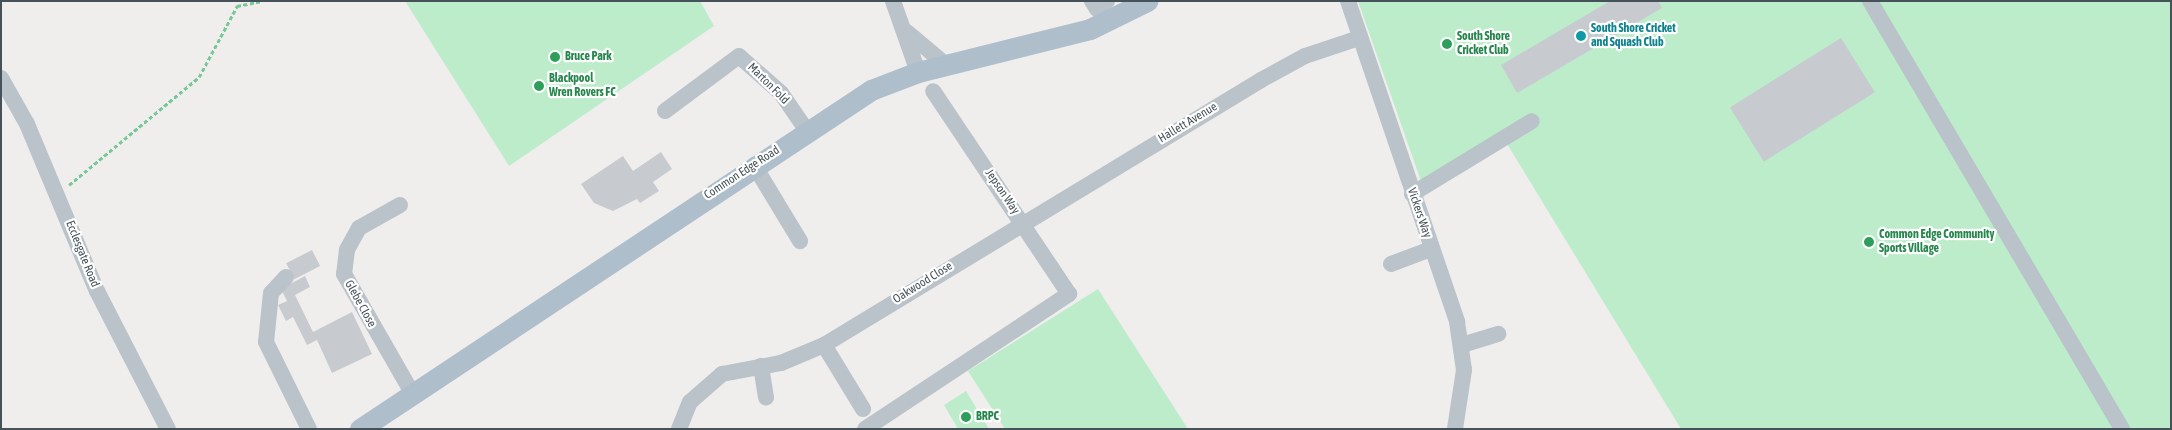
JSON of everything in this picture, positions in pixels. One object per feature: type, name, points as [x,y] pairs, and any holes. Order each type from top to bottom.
[{"type":"main road","name":"Common Edge Road","points":[[369,425],[411,391],[807,130],[871,90],[918,72],[1090,29],[1147,1]]},
{"type":"street","points":[[893,1],[918,72]]},
{"type":"street","name":"Vickers Way","points":[[1348,1],[1462,345],[1464,370],[1455,429]]},
{"type":"street","points":[[1870,1],[2122,429]]},
{"type":"street","points":[[902,26],[946,65]]},
{"type":"street","name":"Hallett Avenue","points":[[1022,221],[1305,56],[1359,38]]},
{"type":"street","name":"Marton Fold","points":[[665,111],[739,56],[781,93],[807,130]]},
{"type":"street","name":"Ecclesgate Road","points":[[1,78],[59,196],[97,291],[168,429]]},
{"type":"street","name":"Jepson Way","points":[[865,429],[1069,294],[1022,221],[933,92]]},
{"type":"street","points":[[1412,194],[1532,121]]},
{"type":"street","points":[[754,165],[800,241]]},
{"type":"street","name":"Glebe Close","points":[[400,205],[359,228],[348,250],[344,274],[411,391]]},
{"type":"street","name":"Oakwood Close","points":[[680,429],[682,414],[707,385],[722,374],[800,357],[824,345],[1022,221]]},
{"type":"street","points":[[1391,264],[1431,249]]},
{"type":"street","points":[[286,278],[271,293],[266,342],[309,429]]},
{"type":"street","points":[[1462,345],[1498,334]]},
{"type":"street","points":[[824,345],[863,409]]},
{"type":"street","points":[[760,366],[766,398]]},
{"type":"path","points":[[59,196],[199,77],[237,6],[263,1]]},
{"type":"green space","name":"Blackpool Wren Rovers FC","points":[[405,1],[700,1],[714,26],[509,166]]},
{"type":"green space","name":"Common Edge Community Sports Village","points":[[1358,1],[2171,1],[2171,429],[1681,429],[1504,139],[1423,187]]},
{"type":"green space","points":[[1098,289],[1188,429],[1005,429],[968,371]]},
{"type":"green space","name":"BRPC","points":[[966,391],[989,429],[958,429],[944,405]]},
{"type":"building","name":"South Shore Cricket and Squash Club","points":[[1610,1],[1658,1],[1662,8],[1517,93],[1501,65]]},
{"type":"building","points":[[1841,38],[1875,92],[1764,162],[1730,107]]},
{"type":"building","points":[[661,152],[672,169],[653,182],[659,191],[640,203],[637,199],[613,211],[594,203],[581,184],[623,156],[633,171]]},
{"type":"building","points":[[312,250],[320,266],[294,279],[286,263]]},
{"type":"building","points":[[305,276],[310,287],[295,295],[313,332],[352,312],[372,354],[332,373],[317,340],[307,345],[293,317],[286,321],[278,305],[287,301],[281,289]]},
{"type":"place","name":"South Shore Cricket and Squash Club","points":[[1581,36]]},
{"type":"place","name":"South Shore Cricket Club","points":[[1447,44]]},
{"type":"place","name":"Bruce Park","points":[[555,57]]},
{"type":"place","name":"Blackpool Wren Rovers FC","points":[[539,86]]},
{"type":"place","name":"Common Edge Community Sports Village","points":[[1869,242]]},
{"type":"place","name":"BRPC","points":[[966,417]]}]
